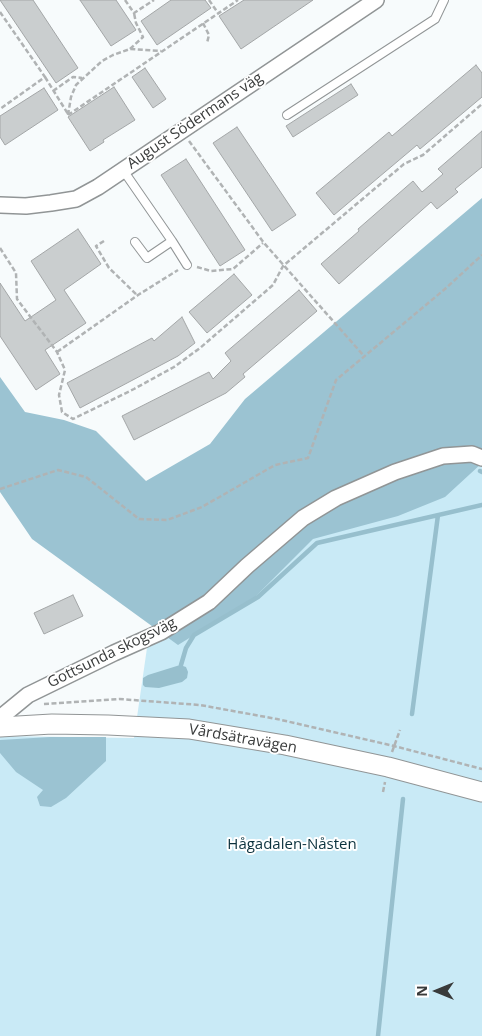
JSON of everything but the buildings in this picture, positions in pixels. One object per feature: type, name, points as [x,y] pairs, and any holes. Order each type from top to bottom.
[{"type":"street","name":"August Södermans väg","points":[[0,205],[26,206],[76,198],[98,187],[376,0]]},
{"type":"street","name":"Gottsunda skogsväg","points":[[0,718],[28,695],[161,632],[209,602],[246,566],[303,518],[336,498],[395,472],[443,456],[472,454],[482,458]]},
{"type":"street","name":"Vårdsätravägen","points":[[0,727],[52,724],[189,729],[285,745],[388,767],[482,792]]},
{"type":"lane","points":[[287,115],[435,19],[444,0]]},
{"type":"lane","points":[[122,170],[187,265]]},
{"type":"lane","points":[[135,242],[147,258],[172,241]]},
{"type":"path","points":[[125,0],[134,13],[136,23],[143,37],[130,49]]},
{"type":"path","points":[[134,13],[154,0]]},
{"type":"path","points":[[209,0],[218,13]]},
{"type":"path","points":[[68,115],[238,0]]},
{"type":"path","points":[[0,12],[45,77],[68,115]]},
{"type":"path","points":[[204,23],[209,35],[207,43]]},
{"type":"path","points":[[68,115],[71,97],[76,85],[102,61],[130,49],[161,51]]},
{"type":"path","points":[[0,108],[45,77]]},
{"type":"path","points":[[53,91],[73,77],[82,78]]},
{"type":"path","points":[[0,248],[16,273],[18,299],[57,352],[66,370],[59,395],[62,412],[73,419],[174,367],[200,348],[273,285],[283,266],[404,164],[423,155],[482,104]]},
{"type":"path","points":[[181,130],[283,266],[364,356]]},
{"type":"path","points":[[104,241],[96,246],[109,268],[138,295]]},
{"type":"path","points":[[57,352],[138,295],[187,265],[211,271],[232,269],[264,242]]},
{"type":"path","points":[[0,489],[58,470],[86,476],[138,518],[167,520],[202,507],[275,465],[308,458],[336,380],[445,289],[482,255]]},
{"type":"green space","name":"Hågadalen-Nåsten","points":[[482,462],[482,1036],[0,1036],[0,736],[134,738],[149,634],[320,509]]},
{"type":"shaded area","points":[[482,198],[482,463],[445,497],[398,516],[313,539],[254,598],[178,645],[32,539],[0,492],[0,377],[25,412],[64,420],[96,431],[146,481],[210,444],[245,399]]},
{"type":"shaded area","points":[[180,665],[186,667],[188,672],[187,678],[182,682],[159,688],[145,687],[143,685],[143,678],[148,675]]},
{"type":"shaded area","points":[[50,737],[106,737],[106,761],[66,798],[51,807],[40,806],[37,797],[43,790],[16,772],[0,753],[0,740]]},
{"type":"waterway","points":[[181,665],[186,648],[194,635],[258,597],[317,543],[482,505]]},
{"type":"waterway","points":[[412,714],[438,515]]},
{"type":"waterway","points":[[378,1036],[403,799]]}]
